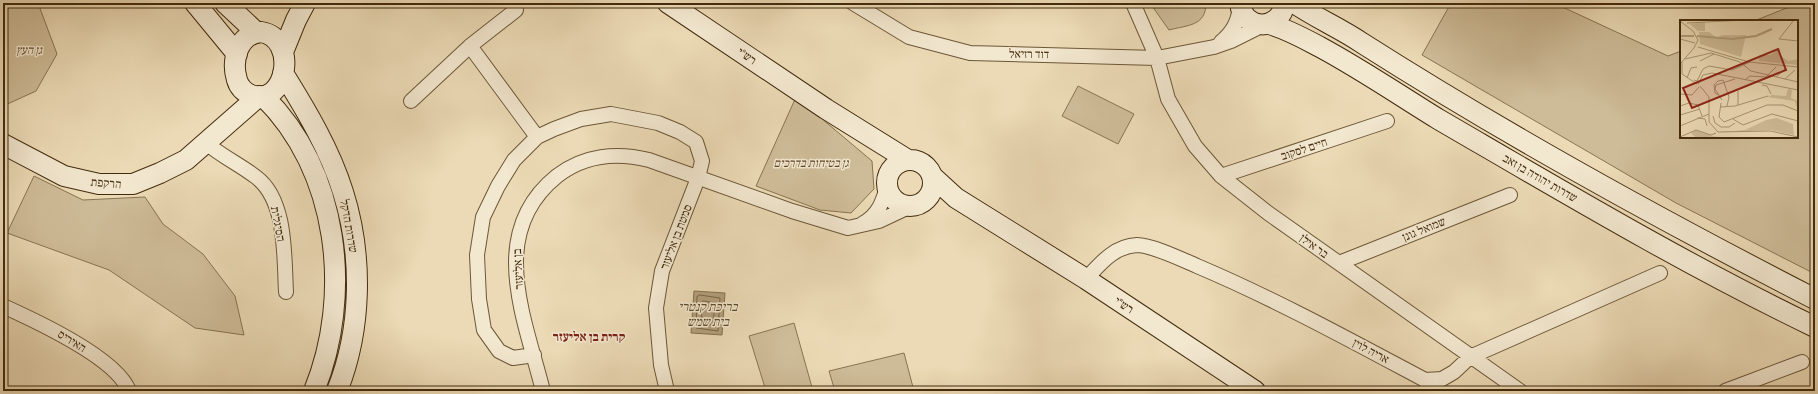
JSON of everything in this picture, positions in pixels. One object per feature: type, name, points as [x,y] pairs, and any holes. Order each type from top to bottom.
[{"type":"main road","points":[[195,3],[237,54]]},
{"type":"main road","points":[[225,3],[261,33],[278,41],[283,52]]},
{"type":"main road","points":[[302,3],[285,20],[261,33],[243,40],[237,54],[236,76],[238,83],[245,92],[261,96],[273,92],[278,87],[283,73],[283,52],[296,20],[305,3]]},
{"type":"main road","name":"רש\"י","points":[[668,3],[826,110],[908,160]]},
{"type":"main road","points":[[1267,24],[1280,16],[1284,3]]},
{"type":"main road","name":"שדרות יהודה בן זאב","points":[[1294,3],[1356,38],[1423,81],[1585,176],[1682,230],[1815,299]]},
{"type":"main road","name":"שדרות יהודה בן זאב","points":[[1240,5],[1247,18],[1252,22],[1283,28],[1342,59],[1410,102],[1573,197],[1670,251],[1815,327]]},
{"type":"main road","name":"שדרות הדקל","points":[[283,73],[305,109],[334,168],[343,193],[355,251],[355,318],[348,354],[337,391]]},
{"type":"main road","name":"הרקפת","points":[[205,142],[224,116],[238,83]]},
{"type":"main road","name":"שדרות הדקל","points":[[261,96],[284,120],[302,150],[315,176],[323,198],[330,231],[334,254],[334,316],[328,348],[314,391]]},
{"type":"main road","name":"הרקפת","points":[[3,144],[64,176],[99,184],[133,184],[160,174],[186,160],[205,142],[261,96]]},
{"type":"main road","name":"רש\"י","points":[[826,110],[874,154],[888,180]]},
{"type":"main road","points":[[908,160],[921,163],[926,166],[932,176],[932,191],[918,204],[899,202],[893,198],[888,180],[896,165],[908,160]]},
{"type":"main road","name":"רש\"י","points":[[932,176],[956,198],[1086,279],[1255,391]]},
{"type":"main road","name":"רש\"י","points":[[918,204],[945,206],[991,221]]},
{"type":"street","name":"דוד רזיאל","points":[[853,3],[910,37],[970,53],[1157,58],[1214,47],[1231,41],[1267,24]]},
{"type":"street","name":"בר אילן","points":[[1133,3],[1157,58],[1168,98],[1195,146],[1221,176],[1339,263],[1520,391]]},
{"type":"street","points":[[1214,47],[1233,30],[1237,23],[1240,5]]},
{"type":"street","points":[[411,102],[470,46],[516,10]]},
{"type":"street","points":[[470,46],[537,137]]},
{"type":"street","points":[[534,355],[512,358],[499,350],[484,330],[478,299],[477,255],[483,217],[498,186],[514,160],[537,137],[581,119],[611,114],[658,123],[680,132],[696,142],[702,161],[698,178]]},
{"type":"street","name":"חיים לסקוב","points":[[1221,176],[1387,121]]},
{"type":"street","name":"הסיגלית","points":[[205,142],[220,155],[256,177],[267,189],[276,206],[280,222],[284,252],[286,292]]},
{"type":"street","name":"בן אליעזר","points":[[543,391],[524,319],[516,265],[516,244],[521,224],[529,206],[544,187],[563,172],[577,164],[605,156],[619,155],[649,160],[792,211],[848,228],[879,222],[918,204]]},
{"type":"street","name":"סמטת בן אליעזר","points":[[667,391],[661,365],[656,308],[662,271],[698,178]]},
{"type":"street","points":[[848,228],[869,220],[879,210],[883,203],[888,180]]},
{"type":"street","name":"שמואל גונן","points":[[1339,263],[1510,195]]},
{"type":"street","name":"אריה לוין","points":[[1086,279],[1103,260],[1118,249],[1138,245],[1168,253],[1286,307],[1425,380],[1442,379],[1454,372],[1470,357],[1660,274]]},
{"type":"street","name":"האיריס","points":[[3,306],[49,327],[102,360],[127,385],[129,391]]},
{"type":"street","points":[[1725,391],[1802,362]]},
{"type":"green space","name":"גן העץ","points":[[3,3],[38,3],[57,54],[36,91],[3,106]]},
{"type":"green space","points":[[1150,3],[1206,3],[1203,16],[1195,23],[1169,30]]},
{"type":"green space","points":[[1451,3],[1554,3],[1668,56],[1680,51],[1680,138],[1798,138],[1798,20],[1756,20],[1799,3],[1815,3],[1815,274],[1676,203],[1422,55]]},
{"type":"green space","points":[[1078,86],[1134,114],[1118,144],[1062,116]]},
{"type":"green space","name":"גן בטיחות בדרכים","points":[[796,97],[872,161],[874,189],[851,213],[820,210],[756,186]]},
{"type":"green space","points":[[34,176],[83,200],[145,197],[163,224],[203,254],[235,296],[244,335],[195,328],[109,270],[7,233]]},
{"type":"green space","points":[[794,323],[813,391],[766,391],[749,336]]},
{"type":"green space","points":[[904,353],[914,391],[835,391],[829,371]]},
{"type":"water","name":"בריכת קנטרי בית שמש","points":[[694,291],[725,293],[722,335],[691,333]]},
{"type":"district","name":"קרית בן אליעזר","points":[[589,336]]}]
